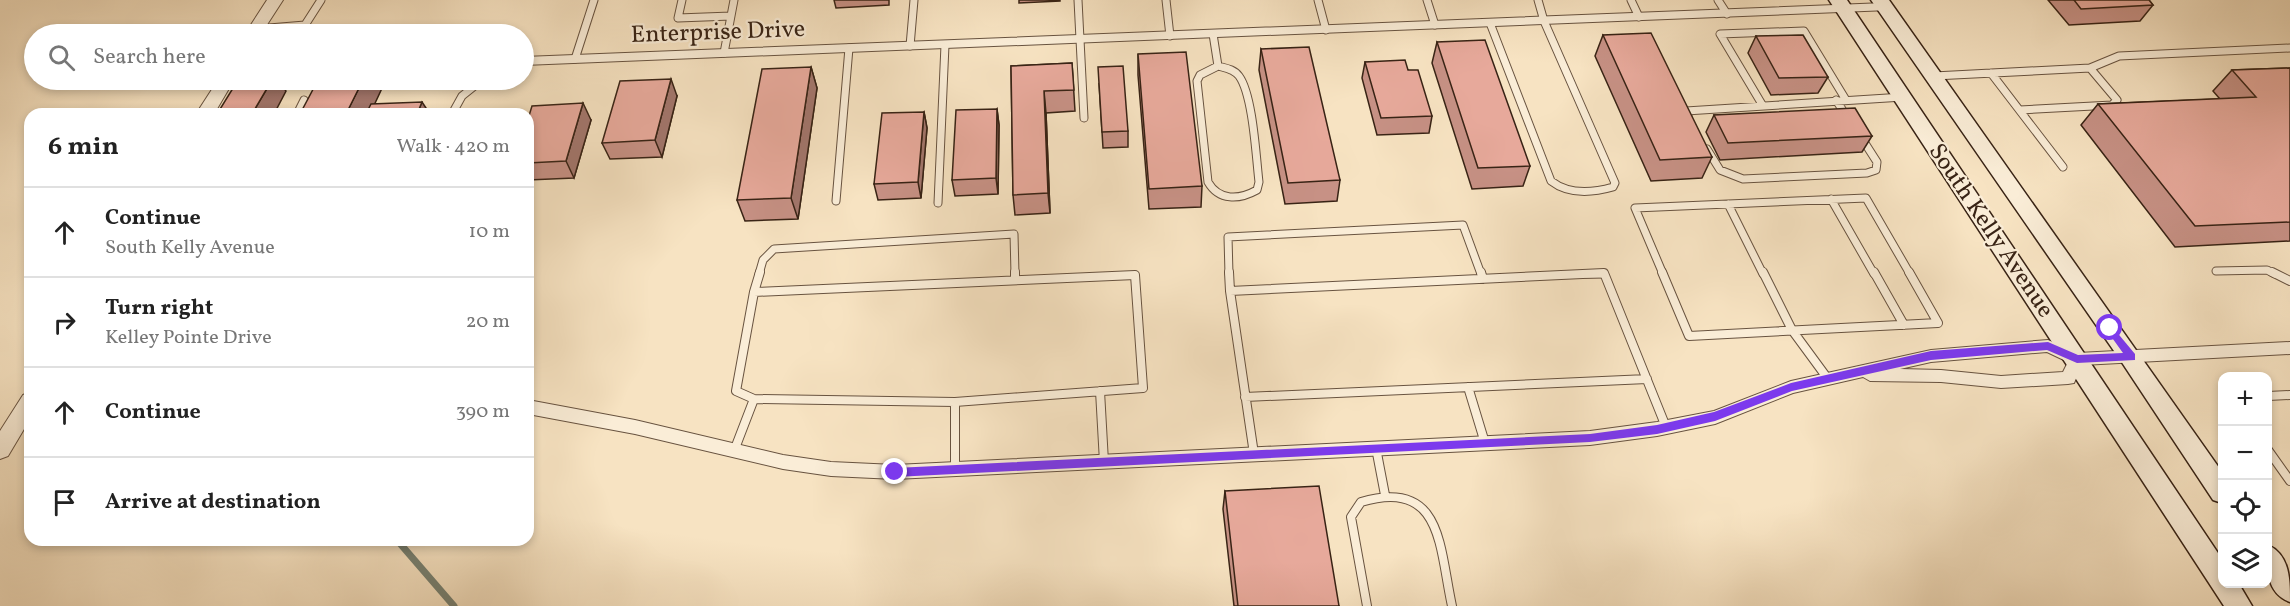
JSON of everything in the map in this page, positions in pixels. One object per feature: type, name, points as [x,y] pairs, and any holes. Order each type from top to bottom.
[{"type":"main road","name":"South Kelly Avenue","points":[[1883,4],[2132,357],[2218,485]]},
{"type":"main road","name":"South Kelly Avenue","points":[[1841,5],[2218,574]]},
{"type":"main road","points":[[2272,563],[2290,590]]},
{"type":"main road","name":"South Kelly Avenue","points":[[2227,588],[2239,606]]},
{"type":"street","points":[[260,24],[275,0]]},
{"type":"street","name":"Enterprise Drive","points":[[534,61],[1727,14],[1883,4]]},
{"type":"street","points":[[209,108],[220,90]]},
{"type":"street","points":[[534,408],[600,420],[783,462],[831,469],[895,472],[955,470],[1590,438],[1715,417],[1791,387],[1931,356],[2048,346],[2077,359],[2290,348]]},
{"type":"street","points":[[1846,374],[1941,376],[2001,382],[2068,378],[2077,359]]},
{"type":"street","points":[[0,450],[22,426]]},
{"type":"lane","points":[[306,24],[321,0]]},
{"type":"lane","points":[[575,59],[594,0]]},
{"type":"lane","points":[[682,0],[678,18],[731,16]]},
{"type":"lane","points":[[724,53],[734,0]]},
{"type":"lane","points":[[910,46],[914,0]]},
{"type":"lane","points":[[1078,0],[1084,118]]},
{"type":"lane","points":[[1166,0],[1170,36]]},
{"type":"lane","points":[[1318,0],[1326,30]]},
{"type":"lane","points":[[1427,0],[1435,26]]},
{"type":"lane","points":[[1490,23],[1551,181],[1560,190],[1572,192],[1613,187],[1616,183],[1544,21],[1538,0]]},
{"type":"lane","points":[[1631,0],[1639,17]]},
{"type":"lane","points":[[1718,0],[1727,14]]},
{"type":"lane","points":[[1763,106],[1720,34],[1804,31],[1846,100]]},
{"type":"lane","points":[[1213,34],[1218,66]]},
{"type":"lane","points":[[938,203],[945,45]]},
{"type":"lane","points":[[836,201],[849,48]]},
{"type":"lane","points":[[1932,76],[2090,68],[2120,56],[2290,48]]},
{"type":"lane","points":[[1218,66],[1230,69],[1242,81],[1252,132],[1259,182],[1257,190],[1241,197],[1222,196],[1210,188],[1208,182],[1197,81],[1200,75],[1218,66]]},
{"type":"lane","points":[[2020,110],[2112,105],[2117,100],[2090,68]]},
{"type":"lane","points":[[1991,73],[2063,167]]},
{"type":"lane","points":[[455,108],[462,96],[470,90]]},
{"type":"lane","points":[[1691,120],[1686,111],[1904,97]]},
{"type":"lane","points":[[300,108],[304,100]]},
{"type":"lane","points":[[1702,140],[1719,169],[1728,177],[1743,179],[1856,174],[1876,170],[1877,162],[1836,100]]},
{"type":"lane","points":[[1866,198],[1938,322],[1689,336],[1635,208],[1728,204],[1866,198]]},
{"type":"lane","points":[[1831,199],[1904,325]]},
{"type":"lane","points":[[1728,204],[1792,330],[1828,379]]},
{"type":"lane","points":[[1254,454],[1230,291],[1228,237],[1462,225],[1483,279]]},
{"type":"lane","points":[[754,292],[1135,275],[1143,388],[955,402],[754,399],[736,391],[754,292],[763,260],[774,249],[1014,234],[1015,280]]},
{"type":"lane","points":[[2216,271],[2267,270],[2290,281]]},
{"type":"lane","points":[[1230,291],[1604,273],[1666,427]]},
{"type":"lane","points":[[1245,397],[1647,379]]},
{"type":"lane","points":[[1468,387],[1485,443]]},
{"type":"lane","points":[[1100,391],[1104,462]]},
{"type":"lane","points":[[2272,396],[2290,395]]},
{"type":"lane","points":[[734,451],[754,399]]},
{"type":"lane","points":[[955,402],[955,470]]},
{"type":"lane","points":[[1376,448],[1385,495]]},
{"type":"lane","points":[[2272,456],[2290,482]]},
{"type":"lane","points":[[1367,606],[1351,517],[1361,502],[1385,495],[1417,502],[1432,517],[1452,606]]},
{"type":"building","points":[[2074,0],[2149,0],[2153,5],[2081,9]]},
{"type":"building","points":[[1651,33],[1712,157],[1660,160],[1603,35]]},
{"type":"building","points":[[1803,35],[1828,77],[1779,78],[1756,36]]},
{"type":"building","points":[[1485,40],[1530,166],[1478,168],[1437,42]]},
{"type":"building","points":[[1309,47],[1340,180],[1288,183],[1261,49]]},
{"type":"building","points":[[1186,52],[1202,186],[1149,189],[1138,54]]},
{"type":"building","points":[[1405,60],[1408,70],[1418,70],[1432,116],[1381,118],[1365,62]]},
{"type":"building","points":[[1072,63],[1074,90],[1044,91],[1048,193],[1013,195],[1011,66]]},
{"type":"building","points":[[1123,66],[1128,131],[1102,132],[1098,67]]},
{"type":"building","points":[[811,67],[791,198],[737,200],[762,69]]},
{"type":"building","points":[[2290,68],[2290,222],[2195,226],[2098,104],[2256,97],[2232,70]]},
{"type":"building","points":[[671,79],[655,140],[602,143],[620,81]]},
{"type":"building","points":[[232,90],[266,90],[256,108],[221,108]]},
{"type":"building","points":[[313,90],[358,90],[349,108],[303,108]]},
{"type":"building","points":[[422,102],[420,108],[369,108],[371,104]]},
{"type":"building","points":[[583,103],[566,161],[534,163],[534,108],[531,108],[532,106]]},
{"type":"building","points":[[1855,108],[1872,136],[1728,143],[1714,115]]},
{"type":"building","points":[[997,109],[996,178],[952,180],[956,110]]},
{"type":"building","points":[[924,112],[918,182],[874,184],[882,113]]},
{"type":"building","points":[[1319,486],[1339,606],[1238,606],[1225,491]]},
{"type":"waterway","points":[[402,546],[454,606]]},
{"type":"route","points":[[895,472],[1590,438],[1657,429],[1715,417],[1791,387],[1931,356],[2048,346],[2077,359],[2132,357],[2110,328]]}]
